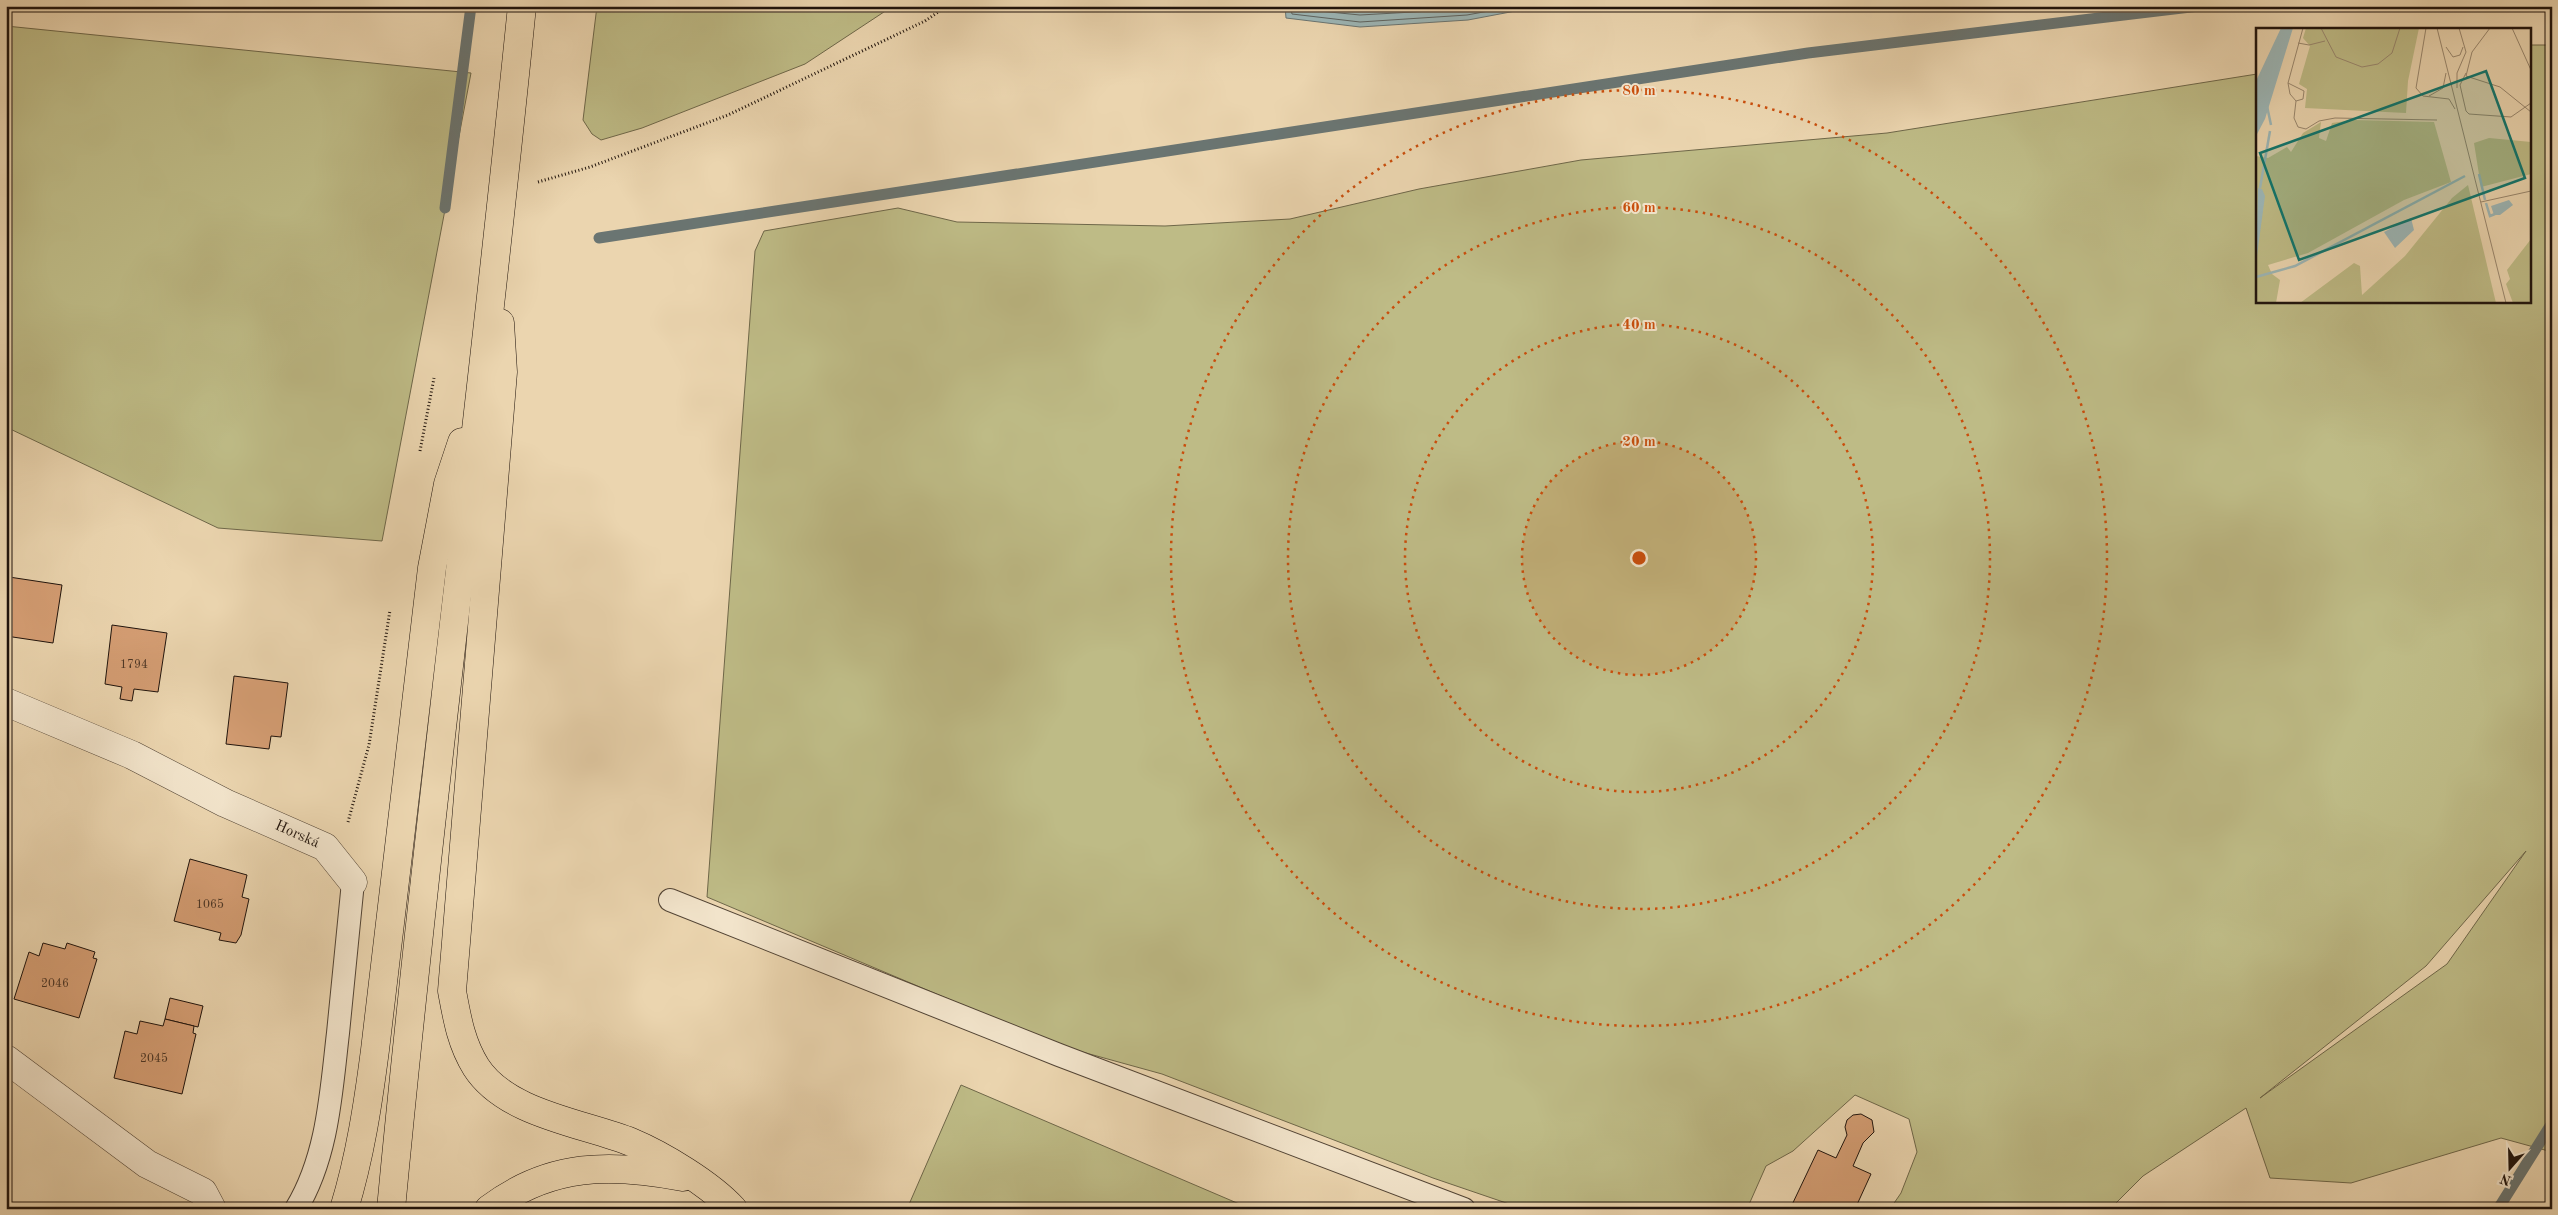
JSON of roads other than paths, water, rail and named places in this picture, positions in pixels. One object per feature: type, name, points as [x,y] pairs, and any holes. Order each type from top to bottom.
[{"type":"main road","points":[[391,1209],[407,1042],[503,191],[522,6]]},
{"type":"main road","points":[[492,287],[501,331],[503,372],[452,991],[460,1037],[477,1068],[516,1102],[548,1115],[630,1142],[664,1157],[719,1196],[733,1209]]},
{"type":"main road","points":[[344,1209],[354,1176],[362,1137],[375,1050],[432,568],[448,484],[480,388]]},
{"type":"main road","points":[[489,1209],[529,1186],[568,1172],[599,1167],[629,1168],[694,1179]]},
{"type":"street","name":"Horská","points":[[6,702],[132,754],[225,804],[324,847],[353,882]]},
{"type":"street","points":[[6,1059],[147,1164],[203,1192],[212,1209]]},
{"type":"lane","name":"Horská","points":[[296,1209],[318,1167],[325,1128],[334,1074],[353,882]]},
{"type":"lane","points":[[670,900],[1059,1055],[1464,1209]]},
{"type":"water","points":[[1285,6],[1542,6],[1468,20],[1360,27],[1286,18]]},
{"type":"waterway","points":[[445,208],[471,6]]},
{"type":"waterway","points":[[599,238],[1808,53],[2199,6]]},
{"type":"waterway","points":[[2498,1209],[2552,1123]]}]
